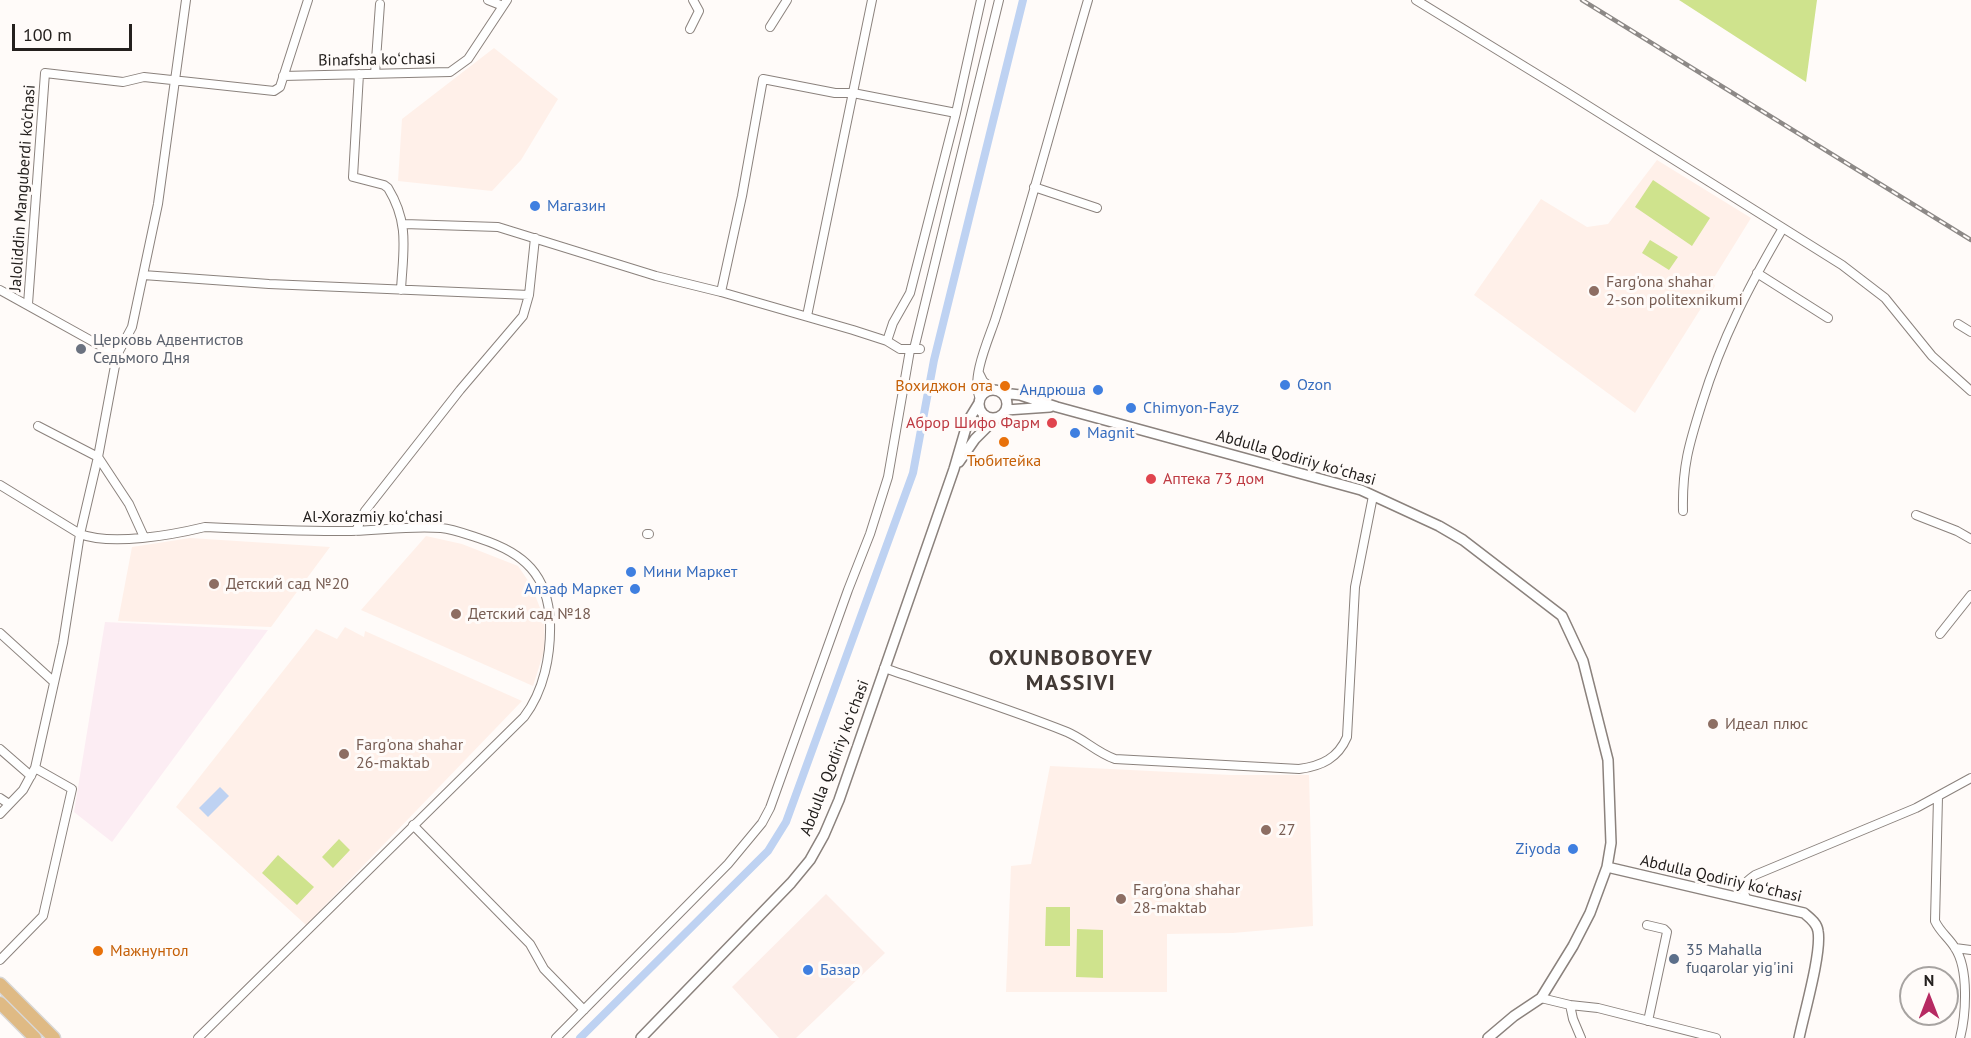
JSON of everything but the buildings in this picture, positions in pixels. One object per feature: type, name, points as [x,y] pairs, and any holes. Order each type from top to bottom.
[{"type":"main road","points":[[0,984],[54,1038]]},
{"type":"main road","points":[[0,1003],[35,1038]]},
{"type":"street","points":[[0,814],[23,790],[35,768],[63,643],[80,534],[98,457],[117,355],[132,327],[158,204],[186,0]]},
{"type":"street","points":[[175,82],[274,91],[280,87],[308,0]]},
{"type":"street","points":[[488,0],[505,3]]},
{"type":"street","points":[[690,29],[699,11],[693,0]]},
{"type":"street","points":[[770,27],[787,0]]},
{"type":"street","points":[[807,316],[872,0]]},
{"type":"street","points":[[887,341],[893,323],[910,293],[956,113],[981,0]]},
{"type":"street","points":[[556,1038],[728,864],[762,823],[870,534],[888,477],[915,349],[999,0]]},
{"type":"street","name":"Abdulla Qodiriy koʻchasi","points":[[641,1038],[791,883],[810,860],[824,835],[847,779],[968,421],[979,401],[977,389],[979,372],[1088,0]]},
{"type":"street","points":[[1416,0],[1842,265],[1885,298],[1897,310],[1932,357],[1971,391]]},
{"type":"street","name":"Binafsha koʻchasi","points":[[283,76],[450,72],[468,59],[505,3]]},
{"type":"street","points":[[375,74],[380,4]]},
{"type":"street","name":"Jaloliddin Manguberdi ko'chasi","points":[[28,304],[45,73],[123,82],[144,77],[175,82]]},
{"type":"street","points":[[359,74],[353,177],[388,188],[404,224],[401,290]]},
{"type":"street","points":[[721,292],[742,196],[763,79],[835,93],[853,93],[956,113]]},
{"type":"street","points":[[1034,187],[1096,208]]},
{"type":"street","points":[[404,224],[498,227],[656,276],[807,316],[887,341],[900,349],[915,349]]},
{"type":"street","points":[[1683,511],[1683,482],[1689,443],[1727,332],[1783,228]]},
{"type":"street","points":[[356,531],[365,511],[460,390],[523,316],[535,238]]},
{"type":"street","points":[[1757,273],[1828,318]]},
{"type":"street","points":[[143,275],[245,283],[528,295]]},
{"type":"street","name":"Jaloliddin Manguberdi ko'chasi","points":[[0,290],[117,355]]},
{"type":"street","points":[[1958,324],[1971,332]]},
{"type":"street","points":[[979,372],[983,381],[1007,400],[1006,410]]},
{"type":"street","points":[[996,418],[983,415],[979,401],[986,392],[998,391]]},
{"type":"street","name":"Abdulla Qodiriy koʻchasi","points":[[998,391],[1020,395],[1056,407],[1361,490],[1439,526],[1463,540],[1562,616],[1583,661],[1608,760],[1611,843],[1607,867],[1590,913],[1541,998],[1514,1016],[1488,1038]]},
{"type":"street","name":"Abdulla Qodiriy koʻchasi","points":[[954,468],[975,439],[1006,410],[1056,407]]},
{"type":"street","points":[[38,426],[98,457],[129,504],[144,537]]},
{"type":"street","name":"Al-Xorazmiy koʻchasi","points":[[0,485],[80,534],[92,538],[144,537],[187,532],[205,527],[356,531],[444,528],[507,548],[530,565],[538,576],[547,603],[550,639],[547,661],[532,705],[502,738],[198,1038]]},
{"type":"street","points":[[884,668],[1039,720],[1081,737],[1106,756],[1114,759],[1299,769],[1318,765],[1335,756],[1347,737],[1354,592],[1373,495]]},
{"type":"street","points":[[1916,515],[1971,538]]},
{"type":"street","points":[[1940,634],[1971,595]]},
{"type":"street","points":[[0,633],[54,682]]},
{"type":"street","points":[[0,749],[31,776]]},
{"type":"street","points":[[0,960],[43,916],[68,814],[72,789],[35,768]]},
{"type":"street","points":[[1746,898],[1743,886],[1755,875],[1916,808],[1971,778]]},
{"type":"street","points":[[1938,797],[1935,921],[1955,948],[1961,964],[1965,990],[1964,1024],[1960,1038]]},
{"type":"street","points":[[0,798],[9,804]]},
{"type":"street","points":[[413,825],[530,944],[544,969],[584,1010]]},
{"type":"street","name":"Abdulla Qodiriy koʻchasi","points":[[1607,867],[1746,898],[1769,909],[1804,913],[1810,918],[1818,930],[1815,963],[1799,1038]]},
{"type":"street","points":[[1647,925],[1664,929],[1667,932],[1648,1021]]},
{"type":"street","points":[[1955,948],[1971,950]]},
{"type":"street","points":[[1541,998],[1570,1005],[1598,1008],[1716,1038]]},
{"type":"street","points":[[1570,1005],[1581,1038]]},
{"type":"shaded area","points":[[494,48],[558,99],[521,160],[492,191],[398,181],[402,119]]},
{"type":"shaded area","name":"Farg'ona shahar 2-son politexnikumi","points":[[1657,160],[1751,218],[1712,281],[1715,286],[1635,413],[1474,295],[1541,199],[1587,227],[1608,224]]},
{"type":"shaded area","name":"Детский сад №18","points":[[426,536],[462,544],[518,566],[531,585],[544,618],[545,648],[533,686],[361,610]]},
{"type":"shaded area","name":"Детский сад №20","points":[[190,538],[330,547],[271,627],[118,621],[132,547]]},
{"type":"shaded area","points":[[105,622],[268,630],[112,842],[74,812]]},
{"type":"shaded area","name":"Farg'ona shahar 26-maktab","points":[[345,627],[364,637],[365,631],[522,701],[306,925],[176,807],[316,629],[337,639]]},
{"type":"shaded area","name":"Farg'ona shahar 28-maktab","points":[[1050,766],[1231,775],[1309,775],[1313,926],[1233,933],[1167,934],[1167,992],[1006,992],[1011,866],[1031,864]]},
{"type":"shaded area","name":"Базар","points":[[826,894],[885,953],[796,1038],[779,1038],[732,987]]},
{"type":"green space","points":[[1679,0],[1817,0],[1806,82]]},
{"type":"green space","points":[[1653,180],[1710,218],[1692,246],[1635,207]]},
{"type":"green space","points":[[1650,240],[1678,257],[1669,270],[1642,253]]},
{"type":"green space","points":[[339,839],[350,850],[333,868],[322,857]]},
{"type":"green space","points":[[278,855],[314,887],[297,905],[262,873]]},
{"type":"green space","points":[[1046,907],[1070,907],[1070,946],[1045,946]]},
{"type":"green space","points":[[1077,929],[1103,930],[1103,978],[1076,977]]},
{"type":"water","points":[[220,787],[229,796],[208,817],[199,808]]},
{"type":"waterway","points":[[580,1038],[768,851],[786,822],[913,473],[934,360],[1023,0]]},
{"type":"railway","points":[[1582,0],[1971,240]]},
{"type":"place","name":"Магазин","points":[[535,206]]},
{"type":"place","name":"Farg'ona shahar 2-son politexnikumi","points":[[1594,291]]},
{"type":"place","name":"Церковь Адвентистов Седьмого Дня","points":[[81,349]]},
{"type":"place","name":"Ozon","points":[[1285,385]]},
{"type":"place","name":"Вохиджон ота","points":[[1005,386]]},
{"type":"place","name":"Андрюша","points":[[1098,390]]},
{"type":"place","name":"Chimyon-Fayz","points":[[1131,408]]},
{"type":"place","name":"Аброр Шифо Фарм","points":[[1052,423]]},
{"type":"place","name":"Magnit","points":[[1075,433]]},
{"type":"place","name":"Тюбитейка","points":[[1004,442]]},
{"type":"place","name":"Аптека 73 дом","points":[[1151,479]]},
{"type":"place","name":"Мини Маркет","points":[[631,572]]},
{"type":"place","name":"Детский сад №20","points":[[214,584]]},
{"type":"place","name":"Алзаф Маркет","points":[[635,589]]},
{"type":"place","name":"Детский сад №18","points":[[456,614]]},
{"type":"place","name":"Идеал плюс","points":[[1713,724]]},
{"type":"place","name":"Farg'ona shahar 26-maktab","points":[[344,754]]},
{"type":"place","name":"27","points":[[1266,830]]},
{"type":"place","name":"Ziyoda","points":[[1573,849]]},
{"type":"place","name":"Farg'ona shahar 28-maktab","points":[[1121,899]]},
{"type":"place","name":"Мажнунтол","points":[[98,951]]},
{"type":"place","name":"35 Mahalla fuqarolar yig'ini","points":[[1674,959]]},
{"type":"place","name":"Базар","points":[[808,970]]},
{"type":"district","name":"OXUNBOBOYEV MASSIVI","points":[[1071,672]]}]
